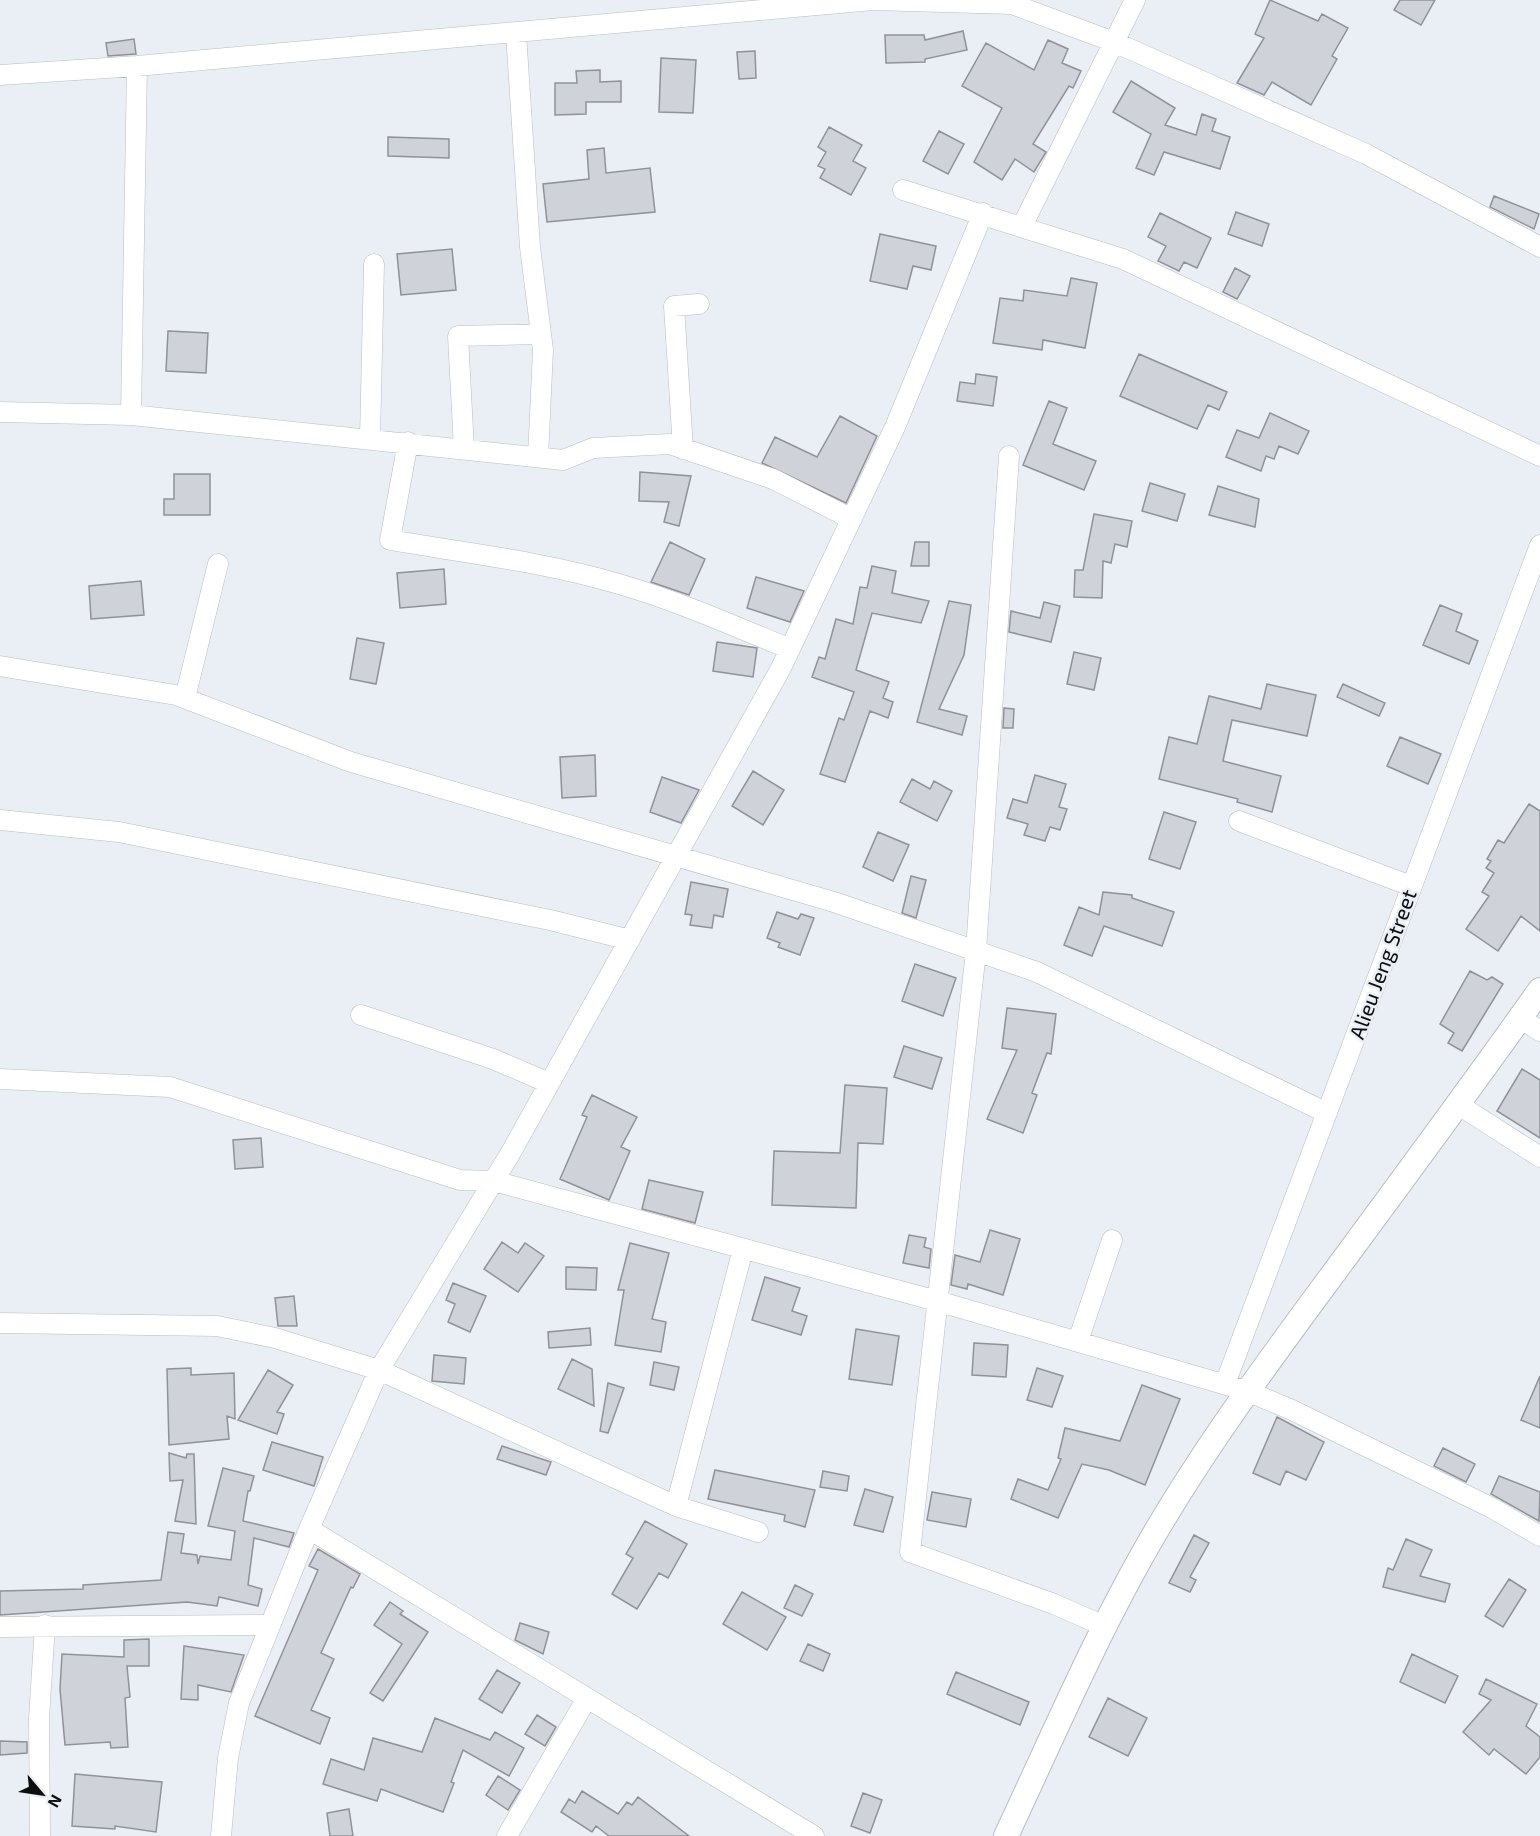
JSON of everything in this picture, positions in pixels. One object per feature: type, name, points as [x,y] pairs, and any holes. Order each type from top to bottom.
[{"type":"street","points":[[0,75],[137,66],[873,0],[1012,4],[1114,42],[1366,154],[1540,248]]},
{"type":"street","points":[[1022,226],[1135,0]]},
{"type":"street","points":[[516,33],[530,247],[543,350],[538,457]]},
{"type":"street","points":[[131,414],[137,66]]},
{"type":"street","points":[[903,190],[983,213],[1123,259],[1540,456]]},
{"type":"street","points":[[221,1836],[228,1758],[239,1703],[309,1529],[379,1370],[494,1181],[677,856],[790,649],[895,427],[983,213]]},
{"type":"street","points":[[370,438],[374,264]]},
{"type":"street","points":[[683,449],[674,306],[699,304]]},
{"type":"street","points":[[464,448],[458,336],[541,334]]},
{"type":"street","points":[[0,411],[131,414],[563,460],[593,448],[670,444],[773,479],[852,519]]},
{"type":"street","points":[[408,442],[390,540],[516,561],[618,584],[706,614],[790,649]]},
{"type":"street","points":[[1010,456],[976,951],[910,1552],[1054,1604],[1104,1626]]},
{"type":"street","name":"Alieu Jeng Street","points":[[1236,1387],[1327,1113],[1540,545]]},
{"type":"street","points":[[185,698],[218,564]]},
{"type":"street","points":[[0,666],[185,698],[351,762],[834,902],[1037,972],[1327,1113]]},
{"type":"street","points":[[0,820],[119,832],[550,920],[630,940]]},
{"type":"street","points":[[1239,821],[1411,886]]},
{"type":"street","points":[[1006,1836],[1104,1626],[1236,1387],[1459,1105],[1530,1024],[1540,990]]},
{"type":"street","points":[[361,1015],[493,1059],[549,1083]]},
{"type":"street","points":[[0,1079],[170,1087],[460,1180],[494,1181],[937,1301],[1236,1387],[1482,1503],[1540,1536]]},
{"type":"street","points":[[1459,1105],[1540,1157]]},
{"type":"street","points":[[1078,1341],[1112,1240]]},
{"type":"street","points":[[676,1506],[743,1249]]},
{"type":"street","points":[[0,1323],[217,1326],[275,1338],[379,1370],[676,1506],[758,1532]]},
{"type":"street","points":[[309,1529],[814,1836]]},
{"type":"street","points":[[40,1836],[39,1718],[45,1625]]},
{"type":"street","points":[[0,1627],[269,1625]]},
{"type":"street","points":[[507,1836],[587,1698]]},
{"type":"building","points":[[1270,0],[1318,21],[1322,14],[1348,28],[1332,56],[1337,59],[1311,105],[1272,82],[1264,95],[1237,83],[1264,38],[1255,34]]},
{"type":"building","points":[[1400,0],[1435,0],[1421,25],[1394,10]]},
{"type":"building","points":[[963,31],[967,50],[925,59],[925,62],[886,63],[885,35],[924,35],[925,40]]},
{"type":"building","points":[[134,39],[136,54],[108,56],[106,43]]},
{"type":"building","points":[[1048,40],[1068,49],[1062,63],[1081,71],[1073,88],[1069,86],[1033,144],[1046,152],[1034,172],[1015,159],[1002,180],[974,162],[1002,108],[962,86],[986,43],[1034,70]]},
{"type":"building","points":[[755,51],[756,78],[739,79],[737,52]]},
{"type":"building","points":[[661,58],[696,60],[693,113],[659,112]]},
{"type":"building","points":[[600,70],[600,82],[621,81],[621,102],[586,102],[586,114],[555,115],[555,83],[577,83],[576,71]]},
{"type":"building","points":[[1131,81],[1175,108],[1165,125],[1196,135],[1202,114],[1216,119],[1212,131],[1230,137],[1220,169],[1164,152],[1154,175],[1136,168],[1151,134],[1113,112]]},
{"type":"building","points":[[829,127],[862,145],[853,161],[866,168],[851,195],[820,178],[825,169],[818,166],[826,152],[818,147]]},
{"type":"building","points":[[939,131],[964,144],[948,174],[923,161]]},
{"type":"building","points":[[388,137],[449,139],[449,158],[388,156]]},
{"type":"building","points":[[604,148],[606,173],[650,168],[655,212],[547,222],[543,184],[589,179],[587,150]]},
{"type":"building","points":[[1494,196],[1539,214],[1534,229],[1490,207]]},
{"type":"building","points":[[1236,212],[1269,224],[1262,246],[1228,234]]},
{"type":"building","points":[[1160,213],[1211,238],[1197,268],[1184,262],[1179,271],[1158,261],[1166,246],[1148,237]]},
{"type":"building","points":[[880,234],[936,246],[931,270],[913,266],[907,289],[870,281]]},
{"type":"building","points":[[452,249],[456,290],[401,295],[397,254]]},
{"type":"building","points":[[1235,268],[1250,276],[1237,299],[1223,292]]},
{"type":"building","points":[[1071,278],[1097,283],[1085,348],[1043,340],[1042,350],[993,343],[1000,298],[1023,301],[1024,290],[1067,296]]},
{"type":"building","points":[[168,331],[208,333],[206,373],[166,371]]},
{"type":"building","points":[[1139,354],[1227,392],[1219,410],[1208,405],[1197,429],[1120,396]]},
{"type":"building","points":[[976,374],[997,377],[993,406],[957,401],[960,382],[975,384]]},
{"type":"building","points":[[1049,401],[1067,408],[1053,444],[1096,461],[1084,490],[1023,465]]},
{"type":"building","points":[[1270,413],[1309,431],[1298,454],[1279,446],[1274,459],[1266,456],[1261,471],[1226,457],[1237,430],[1259,438]]},
{"type":"building","points":[[840,416],[877,436],[846,503],[762,463],[775,437],[817,457]]},
{"type":"building","points":[[640,472],[691,476],[679,526],[664,522],[669,502],[639,501]]},
{"type":"building","points":[[174,474],[210,474],[210,515],[164,515],[164,499],[174,499]]},
{"type":"building","points":[[1150,483],[1185,494],[1177,521],[1142,511]]},
{"type":"building","points":[[1218,486],[1259,499],[1255,527],[1209,515]]},
{"type":"building","points":[[1094,514],[1132,521],[1127,547],[1115,544],[1111,563],[1103,561],[1102,598],[1074,597],[1075,570],[1083,570]]},
{"type":"building","points":[[670,542],[705,559],[689,595],[651,582]]},
{"type":"building","points":[[915,542],[929,542],[929,566],[911,566]]},
{"type":"building","points":[[872,566],[896,571],[892,593],[929,601],[921,623],[872,613],[856,670],[889,682],[883,698],[893,702],[888,718],[870,711],[845,782],[820,774],[839,718],[844,720],[854,692],[812,677],[819,657],[825,659],[836,619],[853,624],[860,587],[867,588]]},
{"type":"building","points":[[444,569],[446,604],[400,608],[397,573]]},
{"type":"building","points":[[756,577],[804,591],[790,622],[747,608]]},
{"type":"building","points":[[141,581],[144,615],[91,619],[89,586]]},
{"type":"building","points":[[949,601],[971,605],[964,655],[939,709],[967,716],[962,735],[917,722]]},
{"type":"building","points":[[1044,602],[1060,606],[1051,642],[1009,632],[1011,611],[1040,618]]},
{"type":"building","points":[[1440,605],[1462,614],[1456,631],[1478,641],[1469,664],[1423,645]]},
{"type":"building","points":[[357,638],[384,643],[376,684],[350,679]]},
{"type":"building","points":[[717,642],[757,648],[753,677],[713,671]]},
{"type":"building","points":[[1074,652],[1101,658],[1094,690],[1067,684]]},
{"type":"building","points":[[1267,684],[1316,695],[1307,736],[1232,720],[1223,761],[1281,776],[1272,812],[1237,802],[1238,799],[1159,779],[1169,737],[1197,744],[1209,696],[1261,709]]},
{"type":"building","points":[[1343,684],[1385,703],[1379,716],[1337,697]]},
{"type":"building","points":[[1004,708],[1014,709],[1013,728],[1003,728]]},
{"type":"building","points":[[1400,737],[1441,754],[1428,784],[1387,766]]},
{"type":"building","points":[[595,755],[596,796],[562,798],[560,757]]},
{"type":"building","points":[[753,771],[784,790],[763,825],[732,806]]},
{"type":"building","points":[[1035,775],[1066,784],[1059,807],[1067,809],[1060,830],[1050,827],[1045,841],[1024,835],[1028,824],[1007,818],[1013,799],[1027,803]]},
{"type":"building","points":[[662,777],[699,790],[681,823],[650,812]]},
{"type":"building","points":[[912,779],[930,789],[934,781],[952,791],[937,821],[900,802]]},
{"type":"building","points":[[1529,804],[1540,811],[1540,931],[1521,916],[1498,951],[1466,929],[1489,896],[1482,892],[1494,873],[1486,868],[1491,861],[1487,859],[1498,840],[1504,843]]},
{"type":"building","points":[[1164,812],[1196,822],[1180,869],[1149,859]]},
{"type":"building","points":[[878,832],[909,845],[893,881],[863,867]]},
{"type":"building","points":[[911,876],[926,880],[916,918],[902,913]]},
{"type":"building","points":[[691,882],[728,889],[723,917],[714,915],[712,928],[690,925],[692,915],[685,914]]},
{"type":"building","points":[[1103,892],[1132,895],[1132,898],[1174,912],[1162,946],[1104,926],[1092,956],[1064,945],[1079,907],[1099,915]]},
{"type":"building","points":[[777,912],[798,919],[801,914],[814,918],[800,955],[778,947],[780,943],[767,938]]},
{"type":"building","points":[[915,964],[956,978],[943,1016],[902,1001]]},
{"type":"building","points":[[1470,971],[1487,980],[1492,977],[1503,984],[1462,1051],[1448,1043],[1454,1033],[1440,1024]]},
{"type":"building","points":[[1007,1008],[1056,1014],[1051,1054],[1047,1053],[1032,1093],[1037,1095],[1023,1133],[987,1119],[1017,1050],[1002,1048]]},
{"type":"building","points":[[904,1046],[942,1058],[932,1089],[894,1077]]},
{"type":"building","points":[[1522,1069],[1540,1080],[1540,1138],[1497,1111]]},
{"type":"building","points":[[845,1085],[887,1088],[883,1144],[858,1143],[856,1208],[772,1205],[774,1151],[840,1153]]},
{"type":"building","points":[[592,1095],[637,1117],[621,1147],[630,1151],[609,1200],[560,1179],[587,1117],[582,1115]]},
{"type":"building","points":[[261,1138],[263,1167],[235,1169],[233,1140]]},
{"type":"building","points":[[649,1180],[703,1192],[695,1223],[642,1209]]},
{"type":"building","points":[[990,1230],[1020,1239],[1003,1295],[968,1284],[967,1289],[951,1285],[955,1255],[980,1262]]},
{"type":"building","points":[[909,1235],[926,1238],[924,1247],[931,1249],[929,1268],[903,1263]]},
{"type":"building","points":[[502,1242],[518,1253],[525,1243],[544,1256],[518,1292],[484,1269]]},
{"type":"building","points":[[630,1243],[669,1253],[652,1319],[666,1322],[661,1352],[615,1345],[624,1290],[618,1290]]},
{"type":"building","points":[[566,1267],[597,1268],[596,1290],[566,1289]]},
{"type":"building","points":[[765,1277],[800,1288],[792,1311],[807,1316],[801,1335],[752,1320]]},
{"type":"building","points":[[453,1283],[486,1296],[470,1332],[448,1322],[455,1304],[446,1300]]},
{"type":"building","points":[[294,1296],[297,1326],[278,1326],[275,1298]]},
{"type":"building","points":[[590,1328],[591,1345],[549,1348],[548,1332]]},
{"type":"building","points":[[856,1329],[899,1336],[892,1385],[849,1379]]},
{"type":"building","points":[[974,1343],[1008,1345],[1006,1377],[972,1375]]},
{"type":"building","points":[[434,1355],[466,1358],[464,1384],[432,1381]]},
{"type":"building","points":[[572,1359],[592,1369],[594,1406],[558,1389]]},
{"type":"building","points":[[654,1362],[679,1367],[674,1390],[650,1385]]},
{"type":"building","points":[[191,1368],[191,1375],[234,1373],[235,1419],[227,1416],[229,1439],[169,1445],[167,1369]]},
{"type":"building","points":[[1037,1368],[1063,1376],[1052,1407],[1027,1400]]},
{"type":"building","points":[[268,1370],[293,1385],[277,1412],[284,1414],[277,1434],[238,1420]]},
{"type":"building","points":[[1540,1376],[1540,1428],[1521,1420]]},
{"type":"building","points":[[608,1383],[624,1388],[608,1433],[600,1431]]},
{"type":"building","points":[[1142,1385],[1180,1399],[1145,1485],[1109,1470],[1082,1464],[1058,1518],[1011,1499],[1018,1479],[1048,1490],[1061,1459],[1058,1458],[1065,1428],[1120,1441]]},
{"type":"building","points":[[1277,1417],[1324,1442],[1306,1480],[1286,1471],[1280,1485],[1253,1473]]},
{"type":"building","points":[[272,1442],[323,1457],[314,1486],[263,1470]]},
{"type":"building","points":[[502,1446],[551,1462],[546,1475],[497,1459]]},
{"type":"building","points":[[1443,1448],[1475,1464],[1466,1482],[1434,1466]]},
{"type":"building","points":[[169,1453],[186,1458],[187,1454],[194,1454],[196,1524],[175,1521],[183,1480],[170,1481]]},
{"type":"building","points":[[223,1468],[254,1476],[250,1491],[248,1491],[243,1521],[294,1533],[289,1547],[254,1538],[248,1585],[262,1589],[258,1606],[219,1597],[217,1606],[187,1602],[0,1615],[0,1591],[83,1589],[83,1585],[161,1580],[168,1532],[184,1534],[181,1553],[197,1555],[198,1564],[200,1556],[231,1560],[235,1531],[208,1526]]},
{"type":"building","points":[[715,1470],[815,1490],[805,1527],[784,1521],[785,1515],[708,1499]]},
{"type":"building","points":[[823,1471],[849,1476],[847,1491],[820,1487]]},
{"type":"building","points":[[1499,1476],[1540,1492],[1539,1521],[1491,1494]]},
{"type":"building","points":[[865,1489],[893,1497],[883,1532],[854,1525]]},
{"type":"building","points":[[932,1492],[971,1499],[966,1527],[927,1520]]},
{"type":"building","points":[[645,1521],[687,1544],[668,1578],[659,1573],[637,1609],[612,1594],[633,1558],[626,1554]]},
{"type":"building","points":[[1194,1535],[1209,1543],[1190,1577],[1196,1580],[1190,1592],[1169,1583]]},
{"type":"building","points":[[1406,1539],[1432,1550],[1420,1576],[1450,1584],[1445,1602],[1383,1587],[1388,1568],[1393,1570]]},
{"type":"building","points":[[318,1549],[360,1574],[353,1588],[351,1587],[321,1653],[334,1659],[311,1710],[330,1718],[320,1744],[255,1716],[318,1570],[309,1566]]},
{"type":"building","points":[[1509,1579],[1526,1590],[1503,1627],[1485,1616]]},
{"type":"building","points":[[795,1585],[813,1594],[802,1616],[784,1608]]},
{"type":"building","points":[[742,1592],[786,1617],[767,1650],[723,1624]]},
{"type":"building","points":[[390,1602],[403,1611],[400,1614],[428,1632],[383,1701],[370,1693],[402,1644],[374,1625]]},
{"type":"building","points":[[520,1623],[549,1632],[543,1654],[515,1640]]},
{"type":"building","points":[[149,1639],[149,1666],[127,1666],[130,1697],[125,1698],[128,1747],[111,1748],[110,1742],[65,1745],[60,1689],[62,1654],[124,1657],[124,1640]]},
{"type":"building","points":[[808,1644],[830,1654],[823,1671],[800,1661]]},
{"type":"building","points":[[184,1646],[244,1655],[231,1692],[198,1685],[198,1700],[181,1699]]},
{"type":"building","points":[[1412,1654],[1458,1676],[1445,1703],[1400,1682]]},
{"type":"building","points":[[497,1670],[520,1683],[502,1713],[479,1699]]},
{"type":"building","points":[[956,1672],[1029,1702],[1020,1725],[947,1694]]},
{"type":"building","points":[[1486,1679],[1537,1704],[1526,1726],[1540,1737],[1540,1757],[1526,1774],[1494,1749],[1489,1755],[1463,1732],[1491,1700],[1479,1694]]},
{"type":"building","points":[[1108,1698],[1147,1718],[1128,1756],[1089,1737]]},
{"type":"building","points":[[537,1715],[556,1727],[545,1746],[525,1734]]},
{"type":"building","points":[[435,1718],[490,1740],[495,1732],[524,1748],[509,1776],[463,1750],[443,1812],[381,1789],[377,1801],[323,1784],[331,1759],[364,1770],[373,1738],[422,1752]]},
{"type":"building","points":[[0,1741],[27,1742],[27,1753],[0,1755]]},
{"type":"building","points":[[75,1774],[162,1782],[156,1832],[115,1826],[115,1829],[72,1826]]},
{"type":"building","points":[[498,1776],[520,1790],[508,1810],[486,1795]]},
{"type":"building","points":[[582,1791],[618,1814],[627,1802],[632,1805],[638,1797],[689,1836],[609,1836],[596,1826],[592,1832],[561,1812],[569,1799],[575,1803]]},
{"type":"building","points":[[863,1793],[882,1800],[870,1833],[851,1826]]},
{"type":"building","points":[[349,1809],[353,1836],[330,1836],[327,1813]]}]
